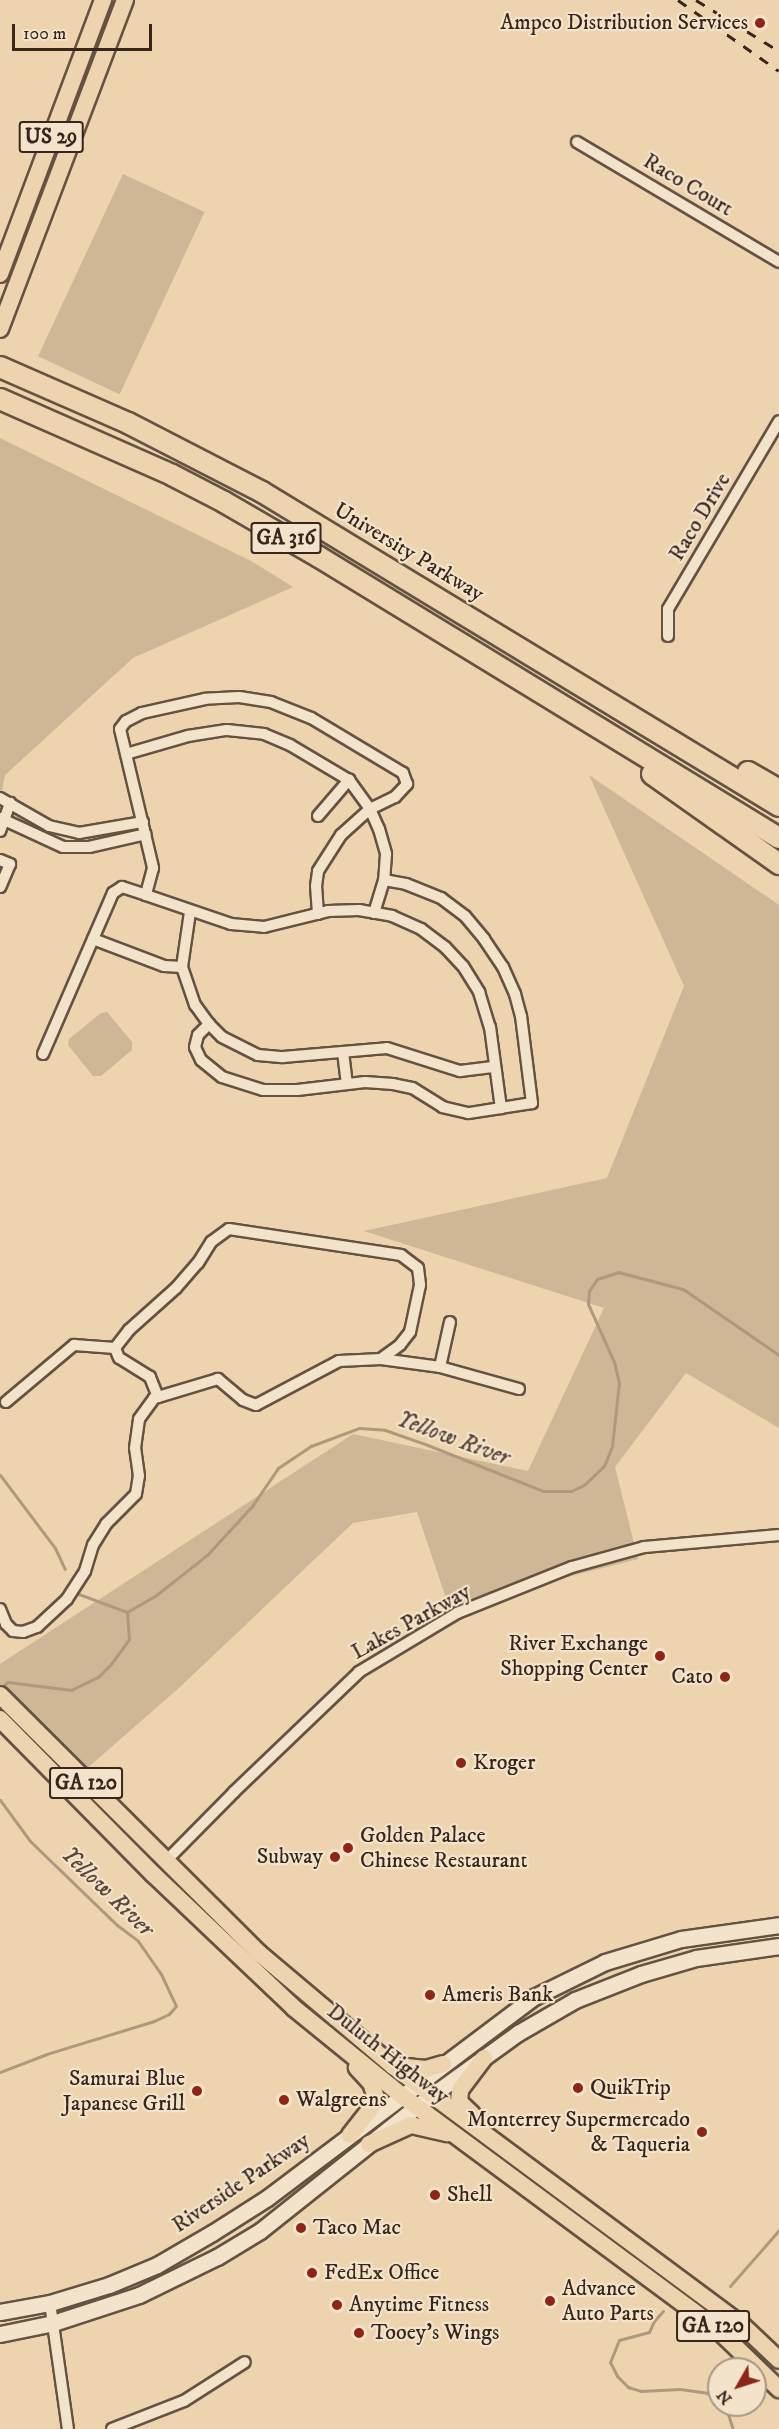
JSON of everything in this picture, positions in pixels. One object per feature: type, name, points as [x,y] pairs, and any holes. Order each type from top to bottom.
[{"type":"highway","name":"University Parkway","points":[[0,367],[128,423],[262,492],[779,806]]},
{"type":"highway","name":"GA 316","points":[[0,399],[172,475],[224,502],[319,557],[779,837]]},
{"type":"highway","points":[[507,639],[552,657],[779,790]]},
{"type":"highway","points":[[559,704],[609,744],[779,864]]},
{"type":"main road","name":"US 29","points":[[0,274],[102,0]]},
{"type":"main road","name":"US 29","points":[[0,329],[125,0]]},
{"type":"main road","name":"Duluth Highway","points":[[4,1699],[165,1862],[259,1953],[393,2066],[434,2094],[741,2324],[779,2360]]},
{"type":"main road","name":"Duluth Highway","points":[[0,1719],[233,1952],[312,2023],[401,2095],[716,2328],[779,2389]]},
{"type":"main road","name":"Riverside Parkway","points":[[0,2313],[50,2303],[109,2285],[157,2265],[267,2198],[534,1997],[605,1962],[681,1939],[779,1925]]},
{"type":"main road","name":"Riverside Parkway","points":[[0,2334],[53,2323],[139,2295],[173,2281],[231,2249],[260,2231],[417,2106],[518,2033],[575,2000],[641,1974],[696,1958],[779,1946]]},
{"type":"main road","points":[[312,2023],[371,2083],[375,2095],[372,2107],[350,2135]]},
{"type":"main road","points":[[484,2058],[460,2090],[459,2102],[464,2109],[535,2162],[535,2170]]},
{"type":"main road","points":[[393,2066],[426,2069],[443,2064]]},
{"type":"main road","points":[[369,2144],[411,2125],[431,2128],[460,2138]]},
{"type":"main road","points":[[231,2249],[250,2226],[286,2197],[287,2183]]},
{"type":"street","name":"Raco Court","points":[[577,142],[779,262]]},
{"type":"street","name":"Raco Drive","points":[[668,636],[668,609],[779,421]]},
{"type":"street","points":[[146,895],[153,868],[120,729],[126,721],[142,713],[205,699],[239,697],[271,702],[311,718],[403,773],[407,784],[394,797],[369,808],[341,835],[318,871],[315,886],[318,914]]},
{"type":"street","points":[[126,754],[188,736],[227,730],[264,734],[290,744],[349,780],[369,808],[379,829],[386,854],[384,880],[374,913]]},
{"type":"street","points":[[318,816],[349,780]]},
{"type":"street","points":[[0,831],[5,801],[49,826],[79,833],[143,822]]},
{"type":"street","points":[[2,819],[63,847],[89,847],[146,834]]},
{"type":"street","points":[[0,860],[10,864],[0,887]]},
{"type":"street","points":[[209,1024],[198,1035],[195,1047],[201,1060],[231,1081],[263,1090],[346,1084],[393,1084],[412,1088],[443,1107],[468,1113],[532,1103],[521,1016],[515,994],[502,967],[484,939],[465,916],[441,898],[405,884],[384,880]]},
{"type":"street","points":[[43,1054],[113,893],[122,887],[190,912],[231,924],[264,927],[318,914],[358,910],[393,916],[421,929],[445,947],[463,966],[479,992],[487,1018],[501,1108]]},
{"type":"street","points":[[190,912],[182,966],[195,1005],[222,1037],[258,1055],[283,1057],[387,1048],[460,1071],[495,1067]]},
{"type":"street","points":[[93,939],[164,966],[182,966]]},
{"type":"street","points":[[344,1052],[346,1084]]},
{"type":"street","points":[[115,1348],[129,1330],[176,1288],[198,1263],[211,1242],[229,1228],[401,1255],[418,1268],[420,1285],[410,1332],[400,1345],[381,1359]]},
{"type":"street","points":[[440,1367],[450,1322]]},
{"type":"street","points":[[6,1402],[74,1345],[115,1348]]},
{"type":"street","points":[[115,1348],[119,1358],[150,1377],[156,1398]]},
{"type":"street","points":[[0,1609],[6,1624],[13,1631],[23,1632],[37,1627],[67,1599],[85,1571],[93,1545],[102,1531],[136,1494],[139,1476],[135,1448],[139,1419],[156,1398],[218,1379],[243,1400],[256,1405],[339,1361],[381,1359],[440,1367],[519,1389]]},
{"type":"street","name":"Lakes Parkway","points":[[165,1862],[358,1672],[457,1614],[572,1567],[645,1547],[779,1535]]},
{"type":"street","points":[[50,2303],[68,2429]]},
{"type":"street","points":[[112,2429],[184,2402],[224,2373],[245,2362]]},
{"type":"shaded area","points":[[123,174],[205,212],[120,394],[38,356]]},
{"type":"shaded area","points":[[0,438],[251,561],[293,587],[133,658],[5,775],[0,802]]},
{"type":"shaded area","points":[[589,775],[779,905],[779,1428],[686,1373],[615,1467],[638,1559],[493,1596],[453,1619],[417,1512],[353,1523],[180,1687],[76,1778],[0,1698],[0,1664],[353,1434],[528,1471],[604,1308],[364,1231],[607,1178],[684,986]]},
{"type":"shaded area","points":[[107,1012],[132,1042],[132,1050],[101,1076],[93,1076],[68,1045],[69,1039],[101,1013]]},
{"type":"waterway","name":"Yellow River","points":[[127,1612],[155,1596],[207,1555],[252,1506],[278,1468],[311,1446],[359,1428],[385,1430],[543,1491],[571,1491],[584,1485],[604,1466],[612,1446],[619,1383],[614,1362],[588,1304],[589,1291],[597,1279],[618,1272],[683,1289],[779,1355]]},
{"type":"waterway","points":[[0,1475],[55,1548],[65,1569]]},
{"type":"waterway","points":[[76,1593],[127,1612]]},
{"type":"waterway","name":"Yellow River","points":[[0,1688],[8,1682],[71,1690],[98,1677],[111,1664],[129,1639],[127,1612]]},
{"type":"waterway","name":"Yellow River","points":[[0,1800],[30,1841],[117,1925],[138,1941],[161,1974],[176,2006],[169,2014],[154,2021],[47,2054],[0,2072]]},
{"type":"waterway","points":[[730,2286],[779,2230]]},
{"type":"waterway","points":[[663,2311],[654,2321],[649,2332],[619,2340],[610,2362],[617,2376],[628,2387],[641,2391],[680,2389],[707,2393]]},
{"type":"waterway","points":[[729,2417],[733,2429]]},
{"type":"railway","points":[[678,0],[779,71]]},
{"type":"railway","points":[[696,0],[779,51]]},
{"type":"place","name":"Ampco Distribution Services","points":[[760,23]]},
{"type":"place","name":"River Exchange Shopping Center","points":[[660,1656]]},
{"type":"place","name":"Cato","points":[[725,1677]]},
{"type":"place","name":"Kroger","points":[[461,1763]]},
{"type":"place","name":"Golden Palace Chinese Restaurant","points":[[348,1848]]},
{"type":"place","name":"Subway","points":[[335,1857]]},
{"type":"place","name":"Ameris Bank","points":[[430,1995]]},
{"type":"place","name":"QuikTrip","points":[[578,2088]]},
{"type":"place","name":"Samurai Blue Japanese Grill","points":[[197,2091]]},
{"type":"place","name":"Walgreens","points":[[284,2100]]},
{"type":"place","name":"Monterrey Supermercado & Taqueria","points":[[702,2132]]},
{"type":"place","name":"Shell","points":[[435,2195]]},
{"type":"place","name":"Taco Mac","points":[[301,2228]]},
{"type":"place","name":"FedEx Office","points":[[312,2273]]},
{"type":"place","name":"Advance Auto Parts","points":[[550,2301]]},
{"type":"place","name":"Anytime Fitness","points":[[337,2305]]},
{"type":"place","name":"Tooey's Wings","points":[[359,2333]]}]
